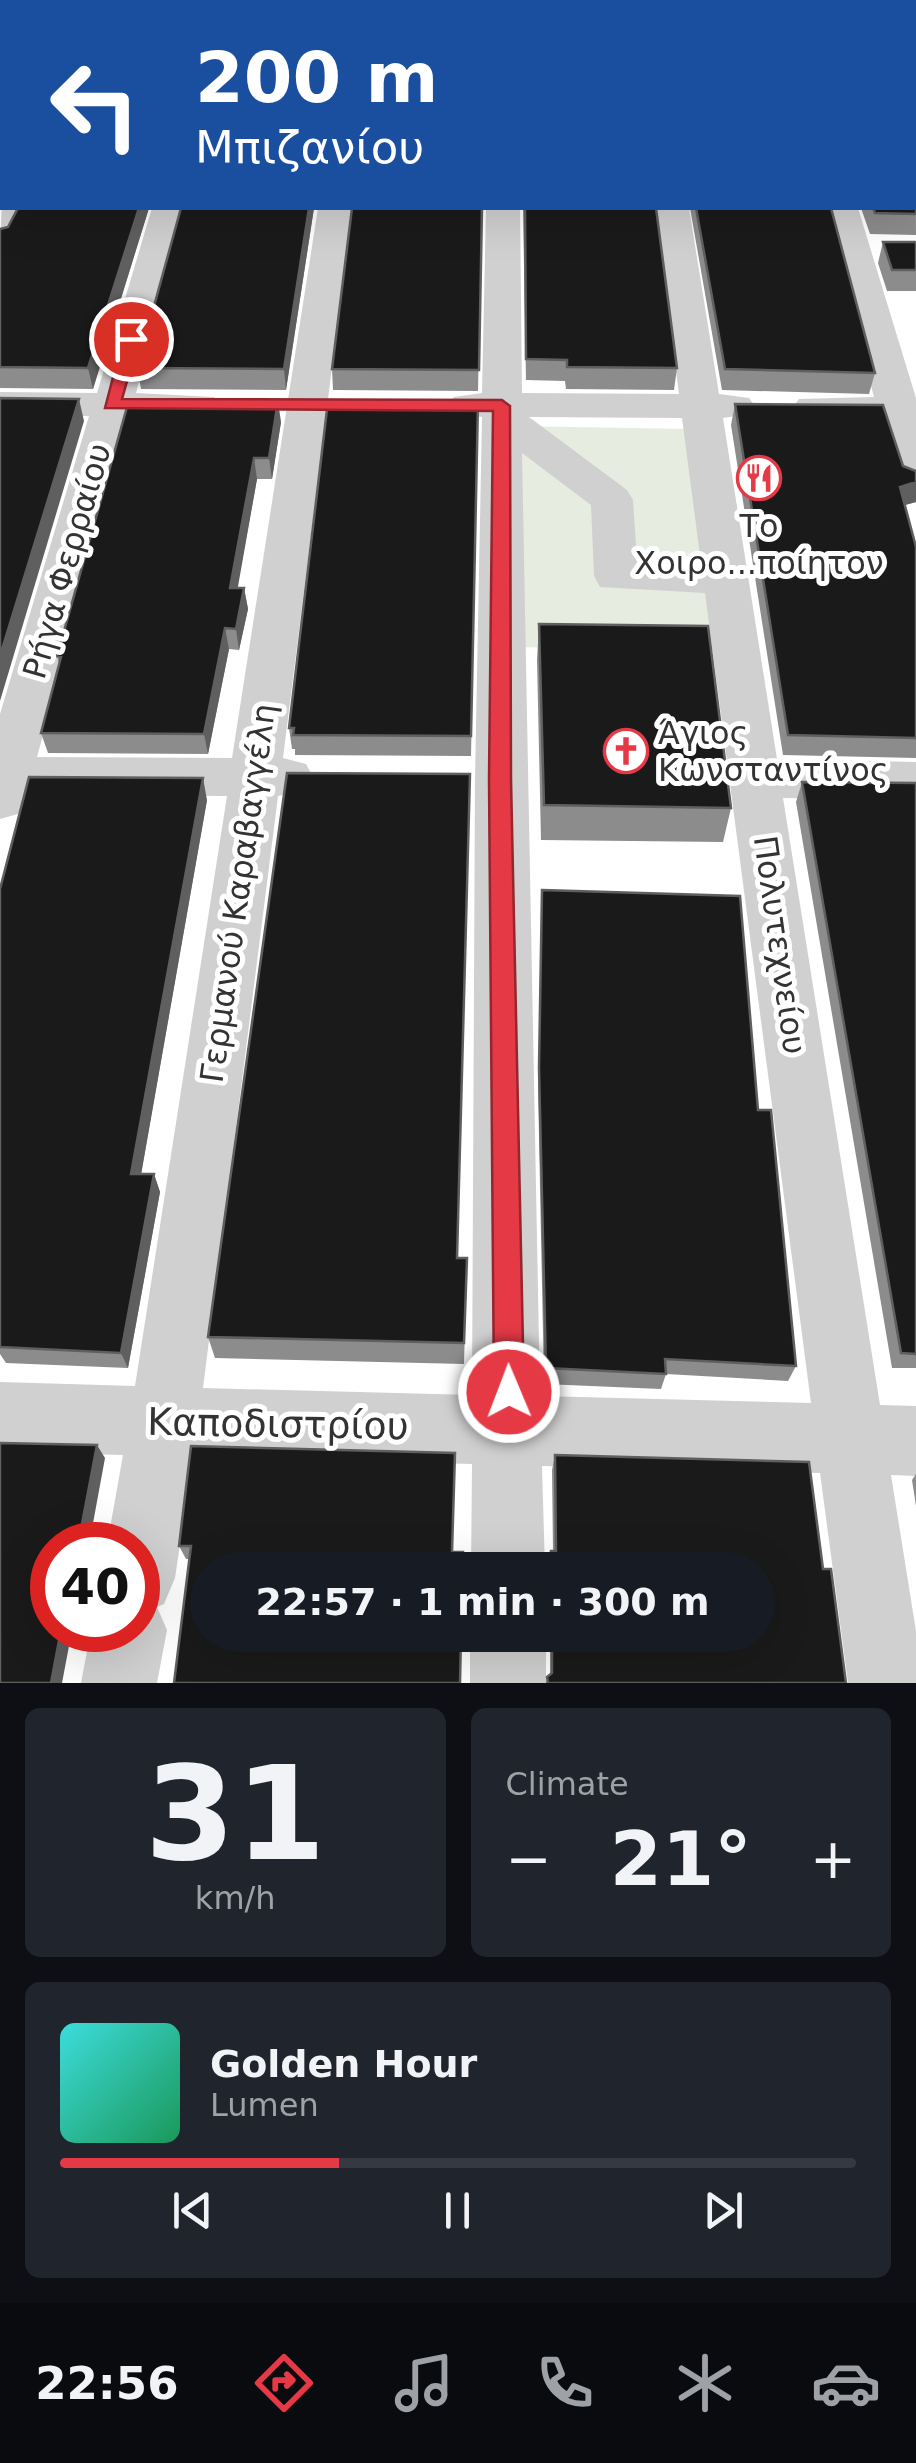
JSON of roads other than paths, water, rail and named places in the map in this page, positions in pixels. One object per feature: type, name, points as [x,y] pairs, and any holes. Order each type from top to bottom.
[{"type":"street","points":[[0,237],[12,210]]},
{"type":"street","name":"Ρήγα Φερραίου","points":[[2,784],[168,210]]},
{"type":"street","name":"Γερμανού Καραβαγγέλη","points":[[147,1522],[253,777],[287,405],[335,210]]},
{"type":"street","points":[[503,210],[502,406],[481,779],[509,1430],[508,1552]]},
{"type":"street","name":"Πολυτεχνείου","points":[[672,210],[756,778],[884,1440],[886,1683]]},
{"type":"street","points":[[843,210],[869,248],[906,409],[916,477]]},
{"type":"street","points":[[0,404],[287,405]]},
{"type":"street","points":[[424,406],[906,409]]},
{"type":"street","points":[[502,406],[513,426],[612,500],[616,576],[727,579]]},
{"type":"street","points":[[2,784],[329,778]]},
{"type":"street","points":[[756,778],[916,781]]},
{"type":"street","name":"Καποδιστρίου","points":[[0,1417],[884,1440]]},
{"type":"street","points":[[120,1683],[125,1652]]},
{"type":"street","points":[[508,1652],[508,1683]]},
{"type":"place","name":"Το Χοιρο...ποίητον","points":[[759,478]]},
{"type":"place","name":"Άγιος Κωνσταντίνος","points":[[626,751]]}]
